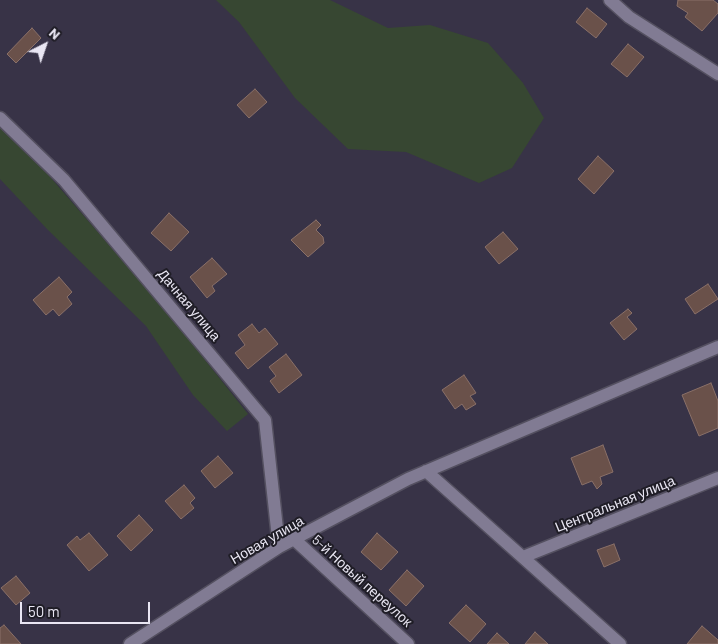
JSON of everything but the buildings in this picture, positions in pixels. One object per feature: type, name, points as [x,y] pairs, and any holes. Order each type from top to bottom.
[{"type":"street","points":[[610,0],[629,17],[718,74]]},
{"type":"street","name":"Дачная улица","points":[[0,118],[64,180],[266,420],[279,547]]},
{"type":"street","name":"Новая улица","points":[[130,644],[279,547],[426,471],[718,347]]},
{"type":"street","points":[[426,471],[620,644]]},
{"type":"street","name":"Центральная улица","points":[[523,557],[718,478]]},
{"type":"street","name":"5-й Новый переулок","points":[[295,540],[408,644]]},
{"type":"green space","points":[[216,0],[330,0],[388,28],[430,25],[488,43],[523,83],[544,118],[512,168],[479,183],[406,152],[348,149],[295,98],[239,22]]},
{"type":"green space","points":[[0,119],[167,312],[248,414],[227,431],[193,395],[146,326],[47,229],[0,179]]}]
